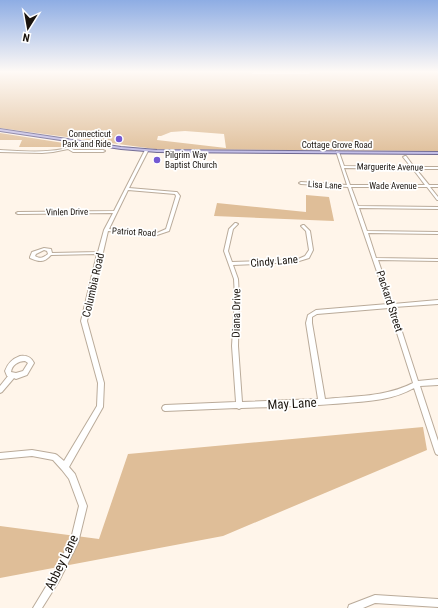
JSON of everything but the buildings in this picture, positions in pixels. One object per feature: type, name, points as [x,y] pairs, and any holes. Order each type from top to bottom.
[{"type":"main road","name":"Cottage Grove Road","points":[[0,130],[146,151],[438,153]]},
{"type":"street","points":[[0,152],[54,151],[68,148],[80,142]]},
{"type":"street","points":[[68,148],[73,151],[103,151]]},
{"type":"street","name":"Columbia Road","points":[[65,467],[100,407],[101,383],[84,321],[100,252],[106,230],[146,151]]},
{"type":"street","name":"Packard Street","points":[[337,152],[376,259],[438,452]]},
{"type":"street","points":[[405,157],[438,198]]},
{"type":"street","name":"Marguerite Avenue","points":[[342,167],[438,168]]},
{"type":"street","name":"Lisa Lane","points":[[301,183],[349,186]]},
{"type":"street","name":"Wade Avenue","points":[[349,186],[438,186]]},
{"type":"street","name":"Patriot Road","points":[[106,230],[156,234],[168,230],[178,196],[176,192],[127,190]]},
{"type":"street","points":[[357,207],[438,208]]},
{"type":"street","name":"Vinlen Drive","points":[[18,213],[115,212]]},
{"type":"street","name":"Diana Drive","points":[[236,224],[231,229],[226,251],[236,278],[237,297],[235,346],[239,406]]},
{"type":"street","name":"Cindy Lane","points":[[230,264],[296,261],[308,257],[312,250],[308,231],[303,226]]},
{"type":"street","points":[[366,232],[438,233]]},
{"type":"street","points":[[50,254],[100,252]]},
{"type":"street","points":[[376,259],[438,260]]},
{"type":"street","points":[[322,402],[309,323],[310,316],[316,312],[438,302]]},
{"type":"street","points":[[0,390],[12,376]]},
{"type":"street","name":"May Lane","points":[[165,408],[322,402],[380,397],[405,390],[416,384],[438,382]]},
{"type":"street","points":[[0,456],[32,453],[55,457],[65,467]]},
{"type":"street","name":"Abbey Lane","points":[[37,608],[56,578],[75,540],[83,506],[65,467]]},
{"type":"street","points":[[352,608],[375,599],[438,603]]},
{"type":"shaded area","points":[[0,99],[438,99],[438,151],[155,149],[0,128]],"holes":[[[185,131],[224,134],[226,148],[157,140],[158,136],[171,132]]]},
{"type":"shaded area","points":[[0,133],[70,144],[64,147],[19,147],[22,140],[0,140]]},
{"type":"shaded area","points":[[306,195],[329,197],[334,221],[214,216],[217,203],[306,212]]},
{"type":"shaded area","points":[[423,427],[427,450],[223,536],[0,578],[0,526],[99,539],[128,454]]},
{"type":"place","name":"Connecticut Park and Ride","points":[[119,139]]},
{"type":"place","name":"Pilgrim Way Baptist Church","points":[[157,160]]}]
